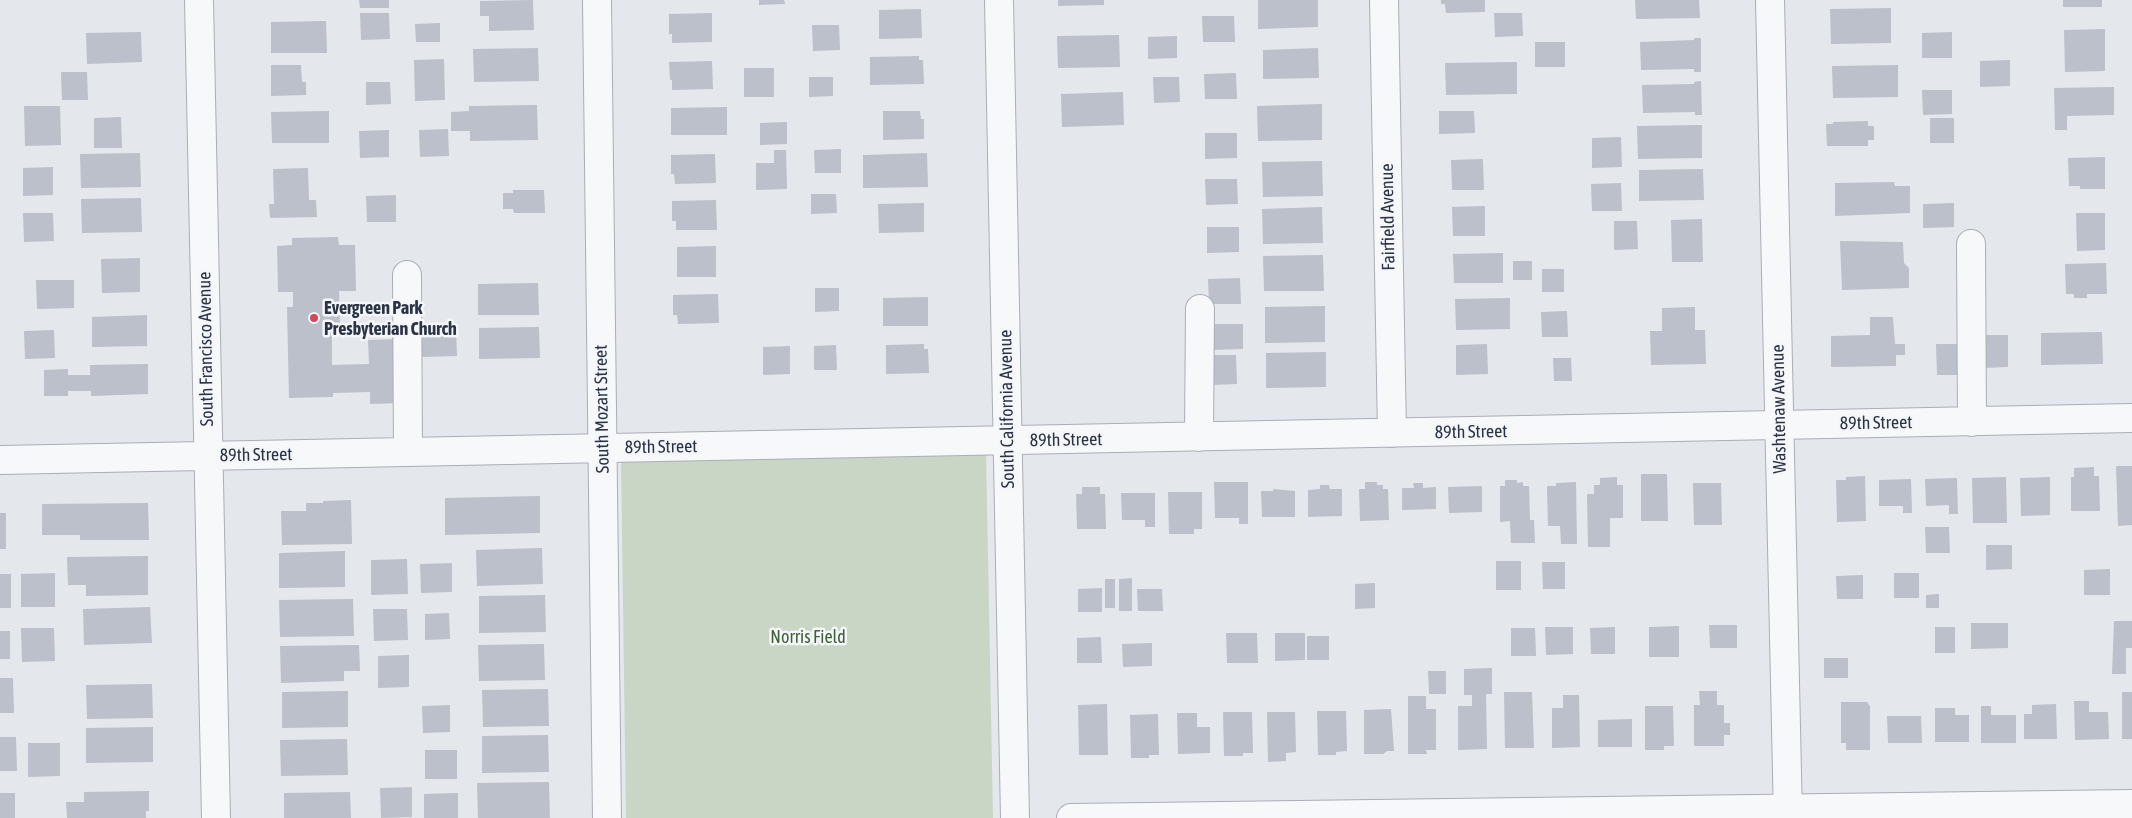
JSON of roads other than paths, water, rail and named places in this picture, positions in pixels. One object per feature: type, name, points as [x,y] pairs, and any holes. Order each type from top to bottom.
[{"type":"street","name":"South Francisco Avenue","points":[[200,0],[216,818]]},
{"type":"street","name":"South Mozart Street","points":[[596,0],[607,818]]},
{"type":"street","name":"South California Avenue","points":[[999,0],[1015,818]]},
{"type":"street","name":"Fairfield Avenue","points":[[1384,0],[1392,433]]},
{"type":"street","name":"Washtenaw Avenue","points":[[1770,0],[1788,814]]},
{"type":"street","points":[[1971,244],[1972,422]]},
{"type":"street","points":[[407,275],[408,452]]},
{"type":"street","points":[[1199,437],[1200,308]]},
{"type":"street","name":"89th Street","points":[[0,460],[2132,418]]},
{"type":"street","points":[[1071,818],[1788,814],[2132,804]]},
{"type":"place","name":"Evergreen Park Presbyterian Church","points":[[314,318]]},
{"type":"park label","name":"Norris Field","points":[[808,637]]}]
